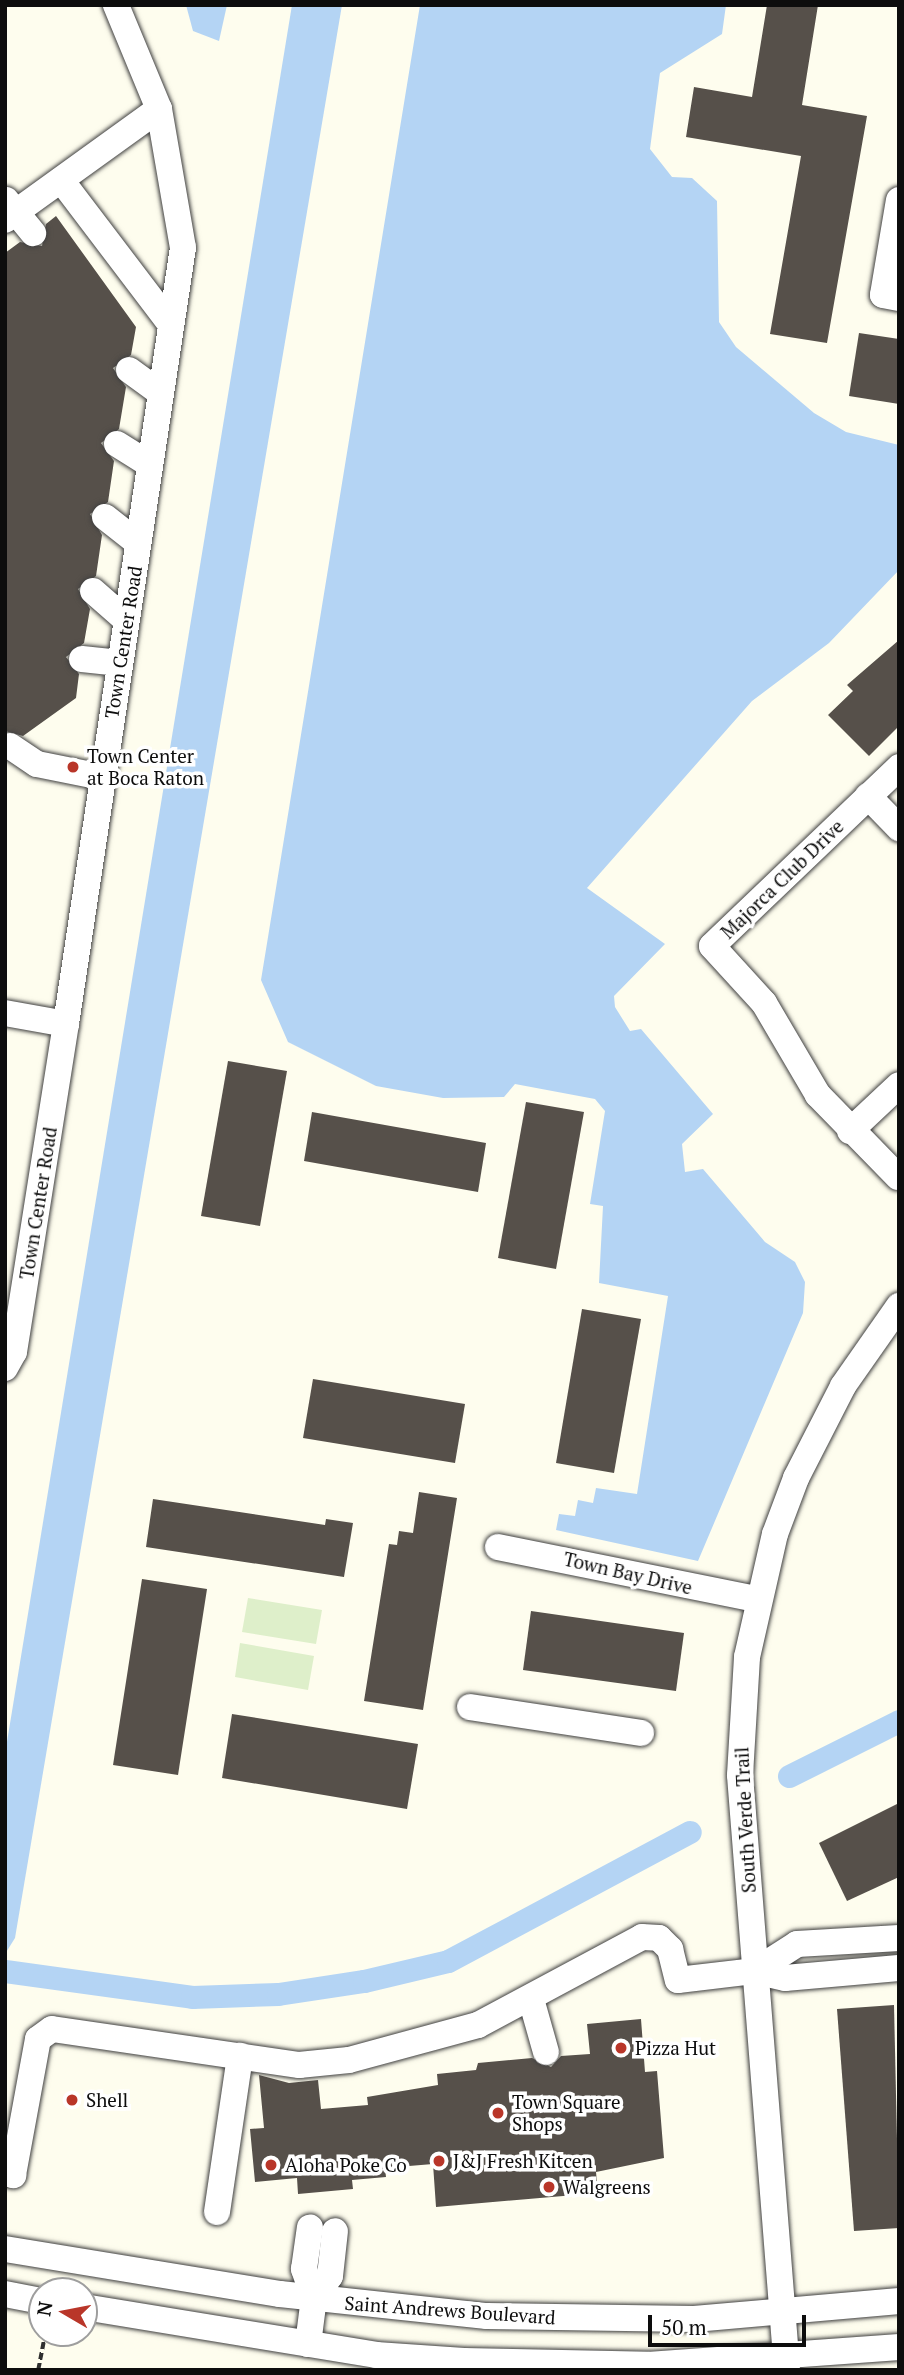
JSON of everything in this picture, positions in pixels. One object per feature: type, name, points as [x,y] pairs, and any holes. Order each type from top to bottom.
[{"type":"street","name":"Town Center Road","points":[[5,1368],[14,1352],[183,248],[159,109],[116,5]]},
{"type":"street","points":[[33,233],[9,210],[61,180],[159,109]]},
{"type":"street","points":[[61,180],[171,325]]},
{"type":"street","points":[[899,200],[883,295],[899,298]]},
{"type":"street","points":[[129,370],[161,393]]},
{"type":"street","points":[[117,444],[150,465]]},
{"type":"street","points":[[105,517],[138,543]]},
{"type":"street","points":[[93,591],[126,620]]},
{"type":"street","points":[[82,659],[120,663]]},
{"type":"street","points":[[10,746],[37,764],[102,777]]},
{"type":"street","name":"Majorca Club Drive","points":[[898,1177],[850,1131],[812,1087],[764,1003],[712,946],[899,767]]},
{"type":"street","points":[[868,796],[899,828]]},
{"type":"street","points":[[5,1013],[66,1024]]},
{"type":"street","points":[[850,1131],[899,1085]]},
{"type":"street","name":"South Verde Trail","points":[[786,2365],[740,1775],[757,1599],[775,1534],[821,1424],[899,1306]]},
{"type":"street","name":"Town Bay Drive","points":[[498,1547],[757,1599]]},
{"type":"street","points":[[470,1707],[641,1733]]},
{"type":"street","points":[[5,2172],[13,2175],[38,2039],[51,2029],[299,2065],[349,2060],[478,2025],[531,1999],[642,1937],[659,1938],[670,1949],[678,1980],[755,1971],[785,1978],[899,1968]]},
{"type":"street","points":[[755,1971],[797,1944],[899,1938]]},
{"type":"street","points":[[531,1999],[546,2052]]},
{"type":"street","points":[[217,2212],[240,2056]]},
{"type":"street","points":[[308,2344],[314,2298],[330,2276],[323,2229]]},
{"type":"street","name":"Saint Andrews Boulevard","points":[[5,2249],[314,2298],[590,2320],[783,2314],[899,2301]]},
{"type":"street","points":[[5,2294],[28,2298]]},
{"type":"street","points":[[98,2309],[308,2344],[567,2366],[786,2365],[899,2347]]},
{"type":"path","points":[[38,2370],[42,2347]]},
{"type":"green space","points":[[248,1598],[322,1610],[316,1644],[242,1632]]},
{"type":"green space","points":[[240,1643],[314,1656],[308,1690],[235,1677]]},
{"type":"water","points":[[186,5],[227,5],[219,41],[193,31]]},
{"type":"water","points":[[292,5],[342,5],[15,1938],[5,1954],[5,1754]]},
{"type":"water","points":[[420,5],[726,5],[722,34],[660,73],[650,149],[672,177],[692,178],[717,201],[719,322],[736,347],[814,413],[846,432],[899,445],[899,570],[829,643],[752,701],[587,888],[665,944],[614,996],[615,1007],[630,1031],[641,1029],[713,1114],[682,1144],[685,1172],[703,1169],[765,1242],[795,1262],[805,1282],[803,1313],[698,1561],[556,1530],[559,1514],[575,1516],[578,1500],[593,1503],[596,1488],[637,1494],[668,1296],[599,1283],[603,1206],[590,1204],[605,1111],[595,1099],[515,1084],[504,1097],[443,1098],[376,1086],[288,1042],[261,980]]},
{"type":"building","points":[[767,5],[818,5],[802,105],[867,116],[827,343],[770,334],[801,156],[686,137],[694,87],[752,97]]},
{"type":"building","points":[[56,216],[136,327],[131,355],[113,368],[126,387],[119,429],[101,443],[114,461],[108,502],[90,514],[102,535],[96,576],[78,589],[90,609],[84,643],[66,657],[79,674],[76,698],[23,736],[5,731],[5,253],[20,242],[42,246],[46,224]]},
{"type":"building","points":[[859,333],[899,339],[899,404],[849,396]]},
{"type":"building","points":[[899,640],[899,726],[869,756],[828,715],[853,691],[847,685]]},
{"type":"building","points":[[228,1061],[287,1071],[260,1226],[201,1216]]},
{"type":"building","points":[[526,1102],[584,1112],[556,1269],[498,1258]]},
{"type":"building","points":[[312,1112],[486,1143],[478,1192],[304,1161]]},
{"type":"building","points":[[582,1309],[641,1319],[614,1473],[556,1463]]},
{"type":"building","points":[[313,1379],[465,1404],[455,1463],[303,1438]]},
{"type":"building","points":[[419,1492],[457,1498],[423,1710],[364,1701],[389,1544],[397,1545],[399,1531],[413,1533]]},
{"type":"building","points":[[153,1499],[325,1525],[326,1519],[353,1523],[344,1577],[146,1547]]},
{"type":"building","points":[[142,1579],[207,1589],[178,1775],[113,1765]]},
{"type":"building","points":[[531,1611],[684,1633],[676,1691],[523,1670]]},
{"type":"building","points":[[232,1714],[418,1744],[407,1809],[222,1778]]},
{"type":"building","points":[[899,1803],[899,1877],[847,1901],[819,1843]]},
{"type":"building","points":[[894,2005],[899,2228],[854,2231],[837,2009]]},
{"type":"building","name":"Town Square Shops","points":[[641,2019],[645,2072],[657,2071],[664,2158],[596,2172],[598,2193],[436,2207],[433,2164],[385,2168],[386,2177],[352,2180],[353,2189],[298,2194],[297,2178],[255,2182],[250,2129],[264,2128],[259,2075],[289,2083],[318,2080],[321,2109],[368,2105],[367,2097],[438,2085],[437,2074],[476,2070],[478,2063],[532,2058],[551,2067],[561,2056],[590,2054],[587,2024]]},
{"type":"waterway","points":[[789,1776],[899,1721]]},
{"type":"waterway","points":[[5,1971],[192,1997],[278,1994],[364,1981],[448,1961],[690,1832]]},
{"type":"place","name":"Town Center at Boca Raton","points":[[73,767]]},
{"type":"place","name":"Pizza Hut","points":[[621,2048]]},
{"type":"place","name":"Shell","points":[[72,2100]]},
{"type":"place","name":"Town Square Shops","points":[[498,2113]]},
{"type":"place","name":"J&J Fresh Kitcen","points":[[439,2161]]},
{"type":"place","name":"Aloha Poke Co","points":[[271,2165]]},
{"type":"place","name":"Walgreens","points":[[549,2187]]}]
